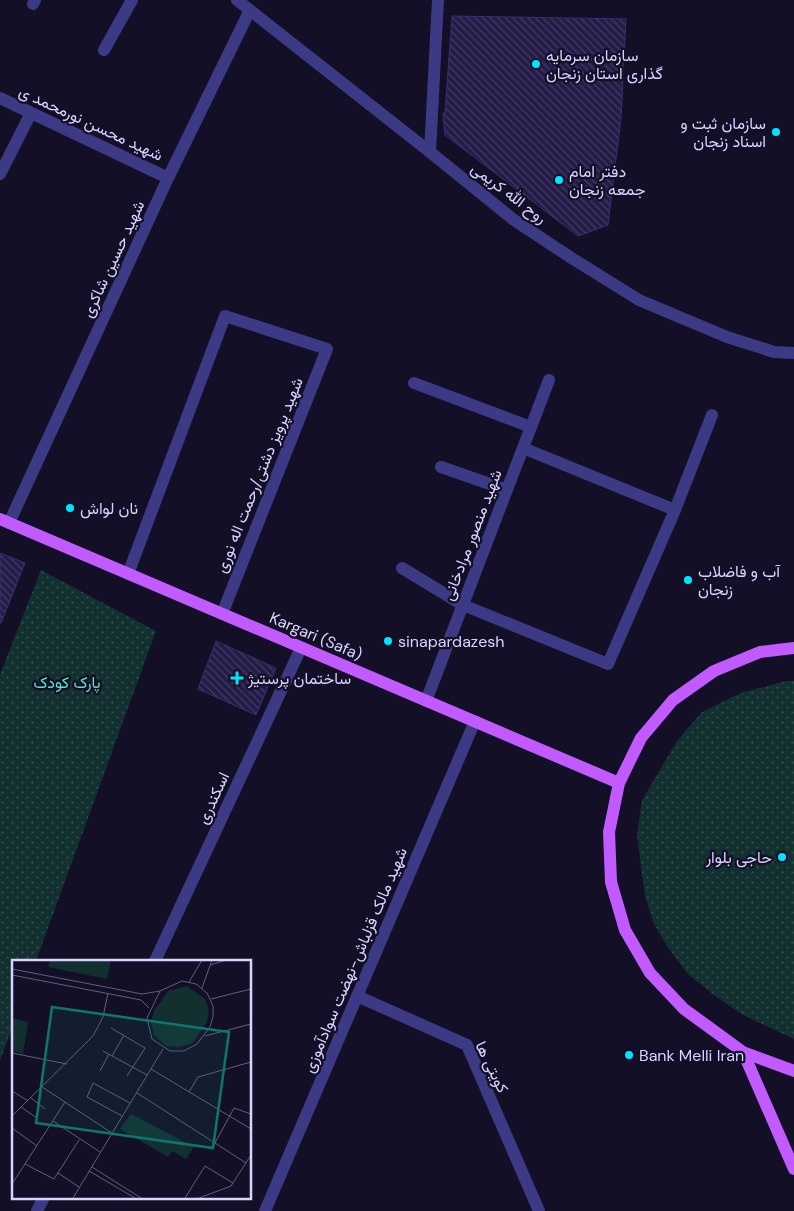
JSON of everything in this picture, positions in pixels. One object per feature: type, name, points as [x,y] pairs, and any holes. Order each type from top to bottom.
[{"type":"main road","name":"Kargari (Safa)","points":[[4,521],[619,783]]},
{"type":"main road","points":[[794,648],[760,652],[714,671],[673,700],[641,738],[619,783],[609,832],[611,882],[625,930],[650,973],[684,1009],[743,1052],[794,1072]]},
{"type":"main road","points":[[743,1052],[794,1169]]},
{"type":"street","points":[[104,50],[132,0]]},
{"type":"street","name":"روح الله کریمی","points":[[237,0],[514,220],[639,300],[727,337],[774,352],[794,354]]},
{"type":"street","points":[[430,152],[438,0]]},
{"type":"street","name":"شهید حسین شاکری","points":[[4,521],[250,10]]},
{"type":"street","name":"شهید محسن نورمحمد ی","points":[[0,98],[168,178]]},
{"type":"street","points":[[0,174],[31,113]]},
{"type":"street","name":"شهید پرویز دشتی/رحمت اله نوری","points":[[128,574],[225,316],[327,349],[222,614]]},
{"type":"street","name":"شهید منصور مرادخانی","points":[[426,701],[549,380]]},
{"type":"street","points":[[414,383],[531,426]]},
{"type":"street","points":[[402,568],[463,605],[608,664],[676,510],[712,415]]},
{"type":"street","points":[[523,448],[676,510]]},
{"type":"street","points":[[441,467],[507,490]]},
{"type":"street","name":"اسکندری","points":[[155,960],[302,648]]},
{"type":"street","name":"شهید مالک قزلباش-نهضت سوادآموزی","points":[[265,1211],[475,721]]},
{"type":"street","name":"کویتی ها","points":[[357,996],[467,1045],[539,1211]]},
{"type":"street","points":[[37,1211],[44,1198]]},
{"type":"green space","name":"پارک کودک","points":[[41,570],[156,631],[36,960],[12,960],[12,1028],[0,1061],[0,674]]},
{"type":"green space","points":[[786,681],[794,681],[794,1039],[743,1015],[688,974],[669,949],[654,924],[645,896],[637,835],[642,800],[677,741],[702,712],[741,693]]},
{"type":"building","points":[[452,16],[626,19],[621,118],[608,225],[578,236],[445,135],[443,113],[445,113]]},
{"type":"building","points":[[0,553],[25,563],[1,623],[0,623]]},
{"type":"building","name":"ساختمان پرستیژ","points":[[216,641],[276,668],[256,715],[198,689]]},
{"type":"place","name":"سازمان سرمایه گذاری استان زنجان","points":[[536,64]]},
{"type":"place","name":"سازمان ثبت و اسناد زنجان","points":[[776,132]]},
{"type":"place","name":"دفتر امام جمعه زنجان","points":[[559,180]]},
{"type":"place","name":"نان لواش","points":[[70,508]]},
{"type":"place","name":"آب و فاضلاب زنجان","points":[[688,580]]},
{"type":"place","name":"sinapardazesh","points":[[388,641]]},
{"type":"place","name":"ساختمان پرستیژ","points":[[237,678]]},
{"type":"place","name":"حاجی بلوار","points":[[782,857]]},
{"type":"place","name":"Bank Melli Iran","points":[[629,1055]]}]
